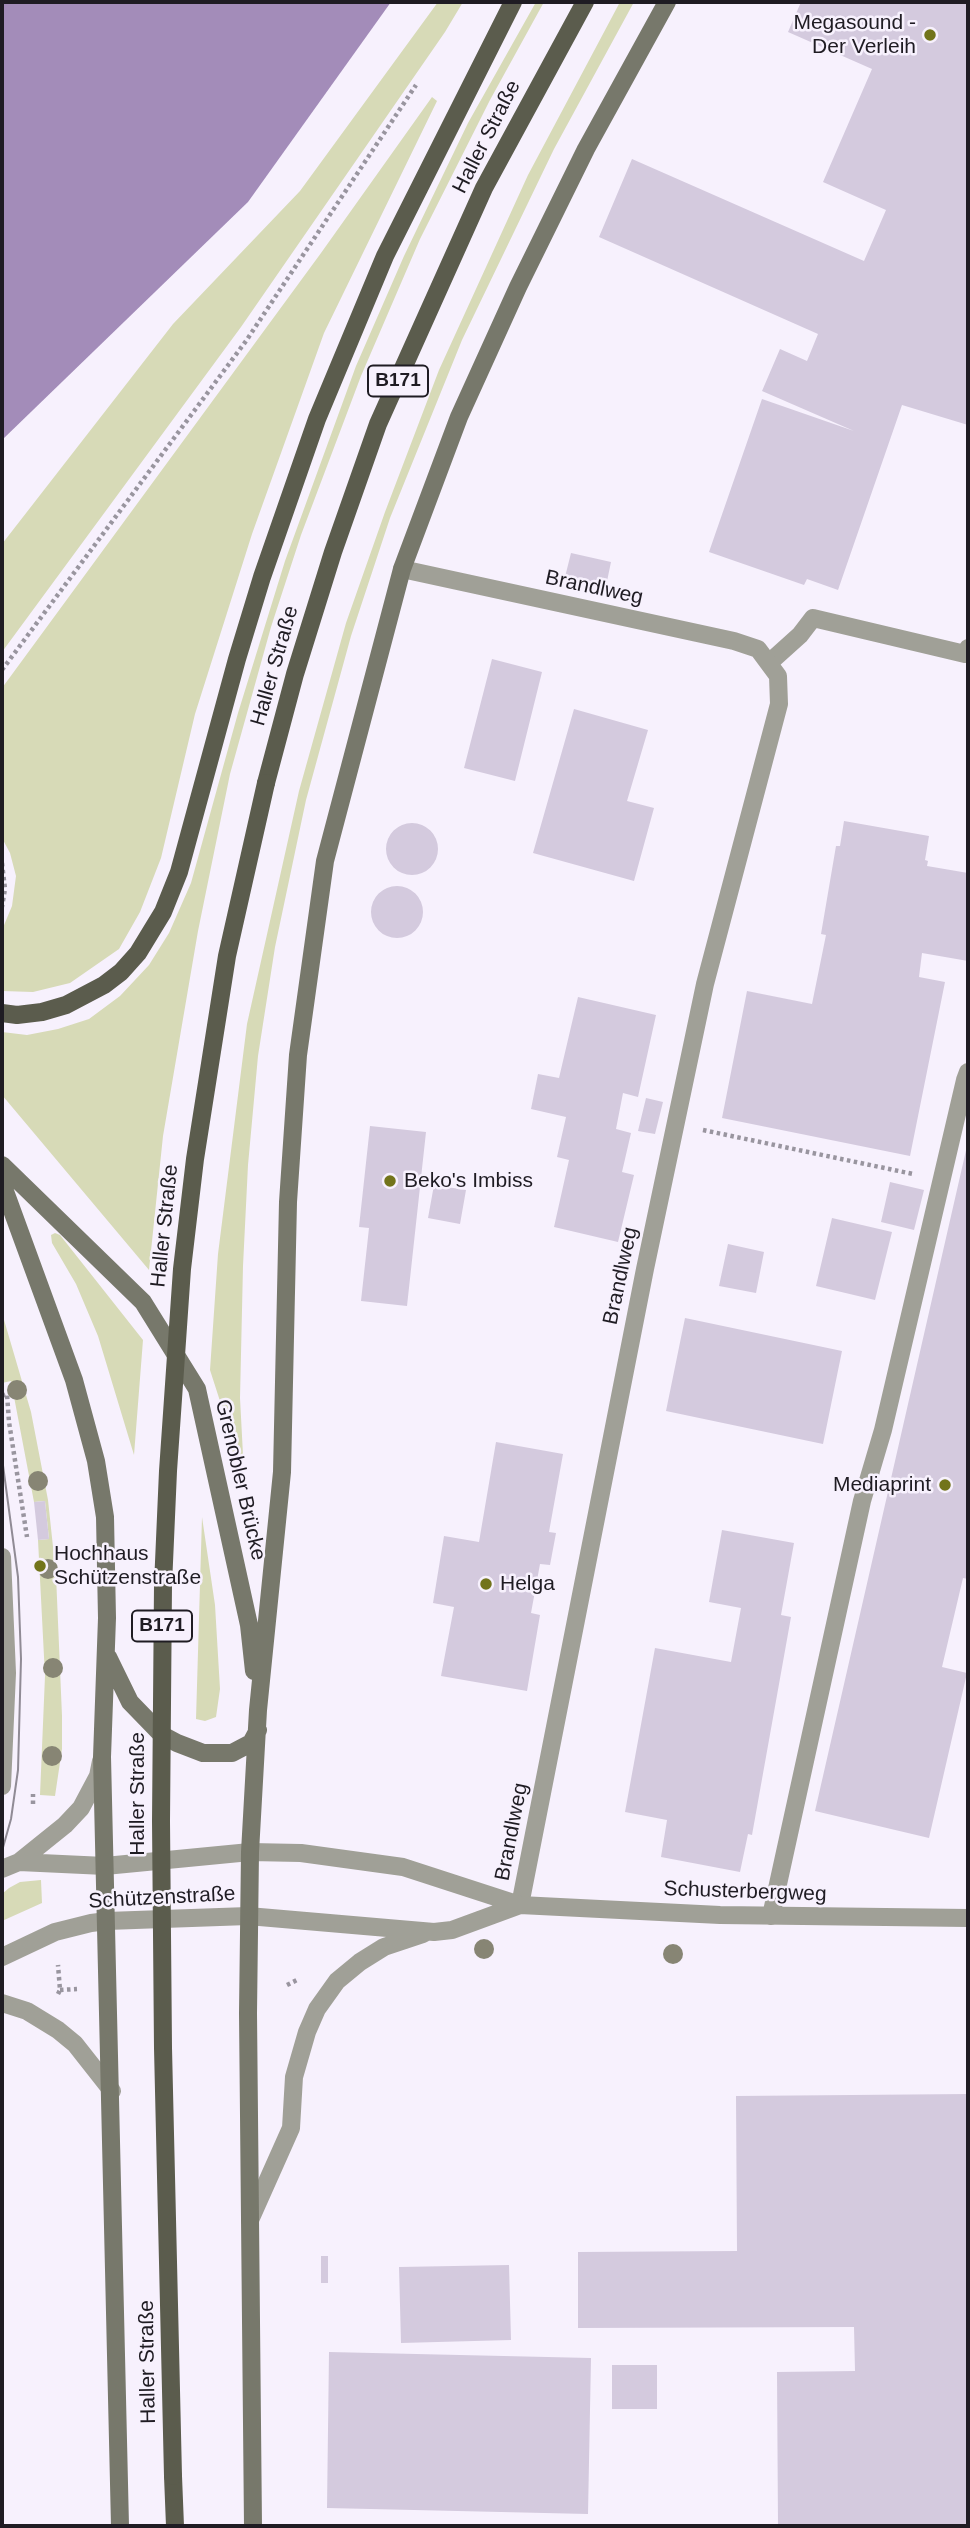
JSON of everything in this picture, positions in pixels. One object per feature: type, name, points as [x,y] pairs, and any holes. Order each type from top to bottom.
[{"type":"main road","points":[[2,1013],[17,1015],[42,1012],[66,1005],[104,985],[121,972],[138,953],[163,912],[179,872],[262,577],[317,419],[385,256],[513,2]]},
{"type":"main road","name":"Haller Straße","points":[[175,2526],[163,2048],[162,1598],[172,1408],[183,1269],[211,1051],[227,956],[268,770],[333,552],[378,424],[484,188],[585,2]]},
{"type":"main road","points":[[253,2526],[248,1916],[250,1852],[258,1710],[282,1472],[288,1202],[298,1055],[326,861],[402,569],[458,417],[586,149],[667,2]]},
{"type":"main road","name":"Grenobler Brücke","points":[[2,1165],[143,1302],[197,1389],[249,1625],[258,1710]]},
{"type":"main road","name":"Haller Straße","points":[[2,1183],[75,1380],[96,1461],[105,1517],[107,1618],[102,1757],[112,2091],[120,2526]]},
{"type":"main road","points":[[106,1653],[130,1702],[162,1735],[177,1743],[203,1752],[232,1753],[251,1743],[258,1730]]},
{"type":"street","name":"Brandlweg","points":[[402,569],[734,641],[758,649],[778,676],[779,704],[705,984],[612,1430],[520,1905]]},
{"type":"street","points":[[770,662],[800,635],[813,618],[965,654],[968,648]]},
{"type":"street","points":[[771,1916],[862,1501],[883,1430],[968,1072]]},
{"type":"street","points":[[2,1557],[8,1673],[2,1786]]},
{"type":"street","points":[[19,1862],[65,1825],[81,1808],[98,1776],[102,1757]]},
{"type":"street","name":"Schusterbergweg","points":[[250,1852],[301,1853],[403,1867],[520,1905],[771,1916],[968,1918]]},
{"type":"street","name":"Schützenstraße","points":[[2,1869],[19,1862],[106,1866],[250,1852]]},
{"type":"street","name":"Schusterbergweg","points":[[248,1916],[434,1932],[452,1930],[520,1905]]},
{"type":"street","name":"Schützenstraße","points":[[2,1957],[55,1932],[91,1923],[248,1916]]},
{"type":"street","points":[[250,2220],[291,2128],[294,2077],[307,2032],[317,2009],[337,1981],[360,1962],[396,1942],[434,1932]]},
{"type":"street","points":[[2,2003],[27,2011],[75,2043],[112,2091]]},
{"type":"path","points":[[2,670],[246,341],[416,85]]},
{"type":"path","points":[[2,863],[5,889],[2,907]]},
{"type":"path","points":[[695,1128],[919,1175]]},
{"type":"path","points":[[2,1396],[6,1394],[7,1427],[27,1542]]},
{"type":"path","points":[[58,1960],[61,1990],[86,1988]]},
{"type":"green space","points":[[438,2],[463,2],[241,327],[2,652],[2,544],[173,324],[300,191]]},
{"type":"green space","points":[[536,2],[544,2],[490,100],[420,239],[361,376],[301,535],[271,627],[230,774],[198,931],[163,1136],[149,1270],[2,1095],[2,1032],[27,1035],[89,1019],[120,996],[149,965],[169,933],[191,883],[238,713],[285,561],[356,366],[404,256],[468,123]]},
{"type":"green space","points":[[620,2],[634,2],[554,149],[462,340],[390,518],[351,636],[306,800],[275,947],[258,1056],[248,1165],[243,1266],[240,1398],[243,1455],[236,1459],[210,1370],[218,1254],[247,1024],[299,791],[346,623],[439,370],[528,175]]},
{"type":"green space","points":[[432,97],[437,101],[324,333],[252,534],[195,714],[161,858],[140,912],[119,949],[70,983],[33,992],[2,991],[2,930],[12,906],[16,876],[10,853],[2,838],[2,688]]},
{"type":"green space","points":[[51,1235],[60,1235],[143,1340],[134,1455],[98,1336],[76,1284],[52,1243]]},
{"type":"green space","points":[[2,1313],[31,1412],[48,1500],[56,1575],[62,1716],[62,1749],[55,1796],[40,1795],[45,1676],[38,1540],[49,1539],[45,1501],[34,1502],[11,1381],[2,1383]]},
{"type":"green space","points":[[202,1517],[215,1605],[220,1689],[216,1717],[205,1721],[196,1719]]},
{"type":"green space","points":[[41,1880],[42,1903],[2,1921],[2,1894],[20,1882]]},
{"type":"shaded area","points":[[2,2],[391,2],[248,202],[2,440]]},
{"type":"building","points":[[801,2],[968,2],[968,425],[902,405],[838,590],[807,579],[804,585],[709,552],[762,399],[854,431],[762,391],[780,349],[807,361],[818,334],[599,237],[632,159],[864,261],[886,210],[823,182],[872,69],[788,32]]},
{"type":"building","points":[[571,553],[611,562],[606,586],[565,577]]},
{"type":"building","points":[[492,659],[542,672],[515,781],[464,768]]},
{"type":"building","points":[[574,709],[648,730],[627,801],[654,808],[634,881],[533,853]]},
{"type":"building","points":[[844,821],[929,836],[925,860],[928,861],[927,866],[968,873],[968,961],[922,953],[919,977],[945,982],[910,1156],[722,1118],[747,991],[812,1004],[826,935],[821,934],[836,846],[840,846]]},
{"type":"building","points":[[412,823],[422,825],[430,831],[436,839],[436,859],[430,867],[422,873],[412,875],[402,873],[394,867],[388,859],[386,849],[388,839],[394,831],[402,825]]},
{"type":"building","points":[[397,886],[407,888],[415,894],[421,902],[421,922],[415,930],[407,936],[397,938],[387,936],[379,930],[373,922],[371,912],[373,902],[379,894],[387,888]]},
{"type":"building","points":[[578,997],[656,1015],[638,1097],[623,1093],[616,1129],[631,1133],[622,1172],[634,1175],[618,1242],[554,1227],[569,1160],[557,1157],[566,1117],[531,1109],[538,1074],[559,1078]]},
{"type":"building","points":[[646,1098],[663,1102],[655,1134],[638,1131]]},
{"type":"building","points":[[370,1126],[426,1132],[407,1306],[361,1301],[369,1228],[359,1227]]},
{"type":"building","points":[[967,1146],[968,1579],[963,1578],[942,1667],[967,1673],[929,1838],[815,1811]]},
{"type":"building","points":[[890,1182],[924,1190],[914,1230],[881,1222]]},
{"type":"building","points":[[434,1185],[466,1190],[460,1224],[428,1218]]},
{"type":"building","points":[[832,1218],[892,1232],[875,1300],[816,1286]]},
{"type":"building","points":[[728,1244],[764,1252],[756,1293],[719,1286]]},
{"type":"building","points":[[685,1318],[842,1351],[823,1444],[666,1411]]},
{"type":"building","name":"Helga","points":[[496,1442],[563,1454],[549,1532],[556,1533],[550,1565],[540,1564],[531,1613],[540,1615],[527,1691],[441,1676],[454,1607],[433,1603],[444,1536],[479,1542]]},
{"type":"building","points":[[45,1501],[49,1539],[38,1540],[34,1502]]},
{"type":"building","points":[[722,1530],[794,1543],[781,1615],[791,1617],[752,1835],[748,1834],[740,1872],[661,1857],[667,1820],[625,1812],[655,1648],[731,1662],[741,1608],[709,1602]]},
{"type":"building","points":[[968,2094],[968,2526],[778,2526],[777,2372],[855,2371],[854,2327],[578,2328],[578,2252],[737,2251],[736,2096]]},
{"type":"building","points":[[321,2256],[328,2256],[328,2283],[321,2283]]},
{"type":"building","points":[[509,2265],[511,2340],[401,2343],[399,2267]]},
{"type":"building","points":[[329,2352],[591,2358],[588,2514],[327,2508]]},
{"type":"building","points":[[612,2365],[657,2365],[657,2409],[612,2409]]},
{"type":"tram line","points":[[2,1458],[18,1577],[21,1659],[18,1770],[11,1819],[2,1851]]},
{"type":"place","name":"Megasound - Der Verleih","points":[[930,35]]},
{"type":"place","name":"Beko's Imbiss","points":[[390,1181]]},
{"type":"place","name":"Mediaprint","points":[[945,1485]]},
{"type":"place","name":"Hochhaus Schützenstraße","points":[[40,1566]]},
{"type":"place","name":"Helga","points":[[486,1584]]}]
